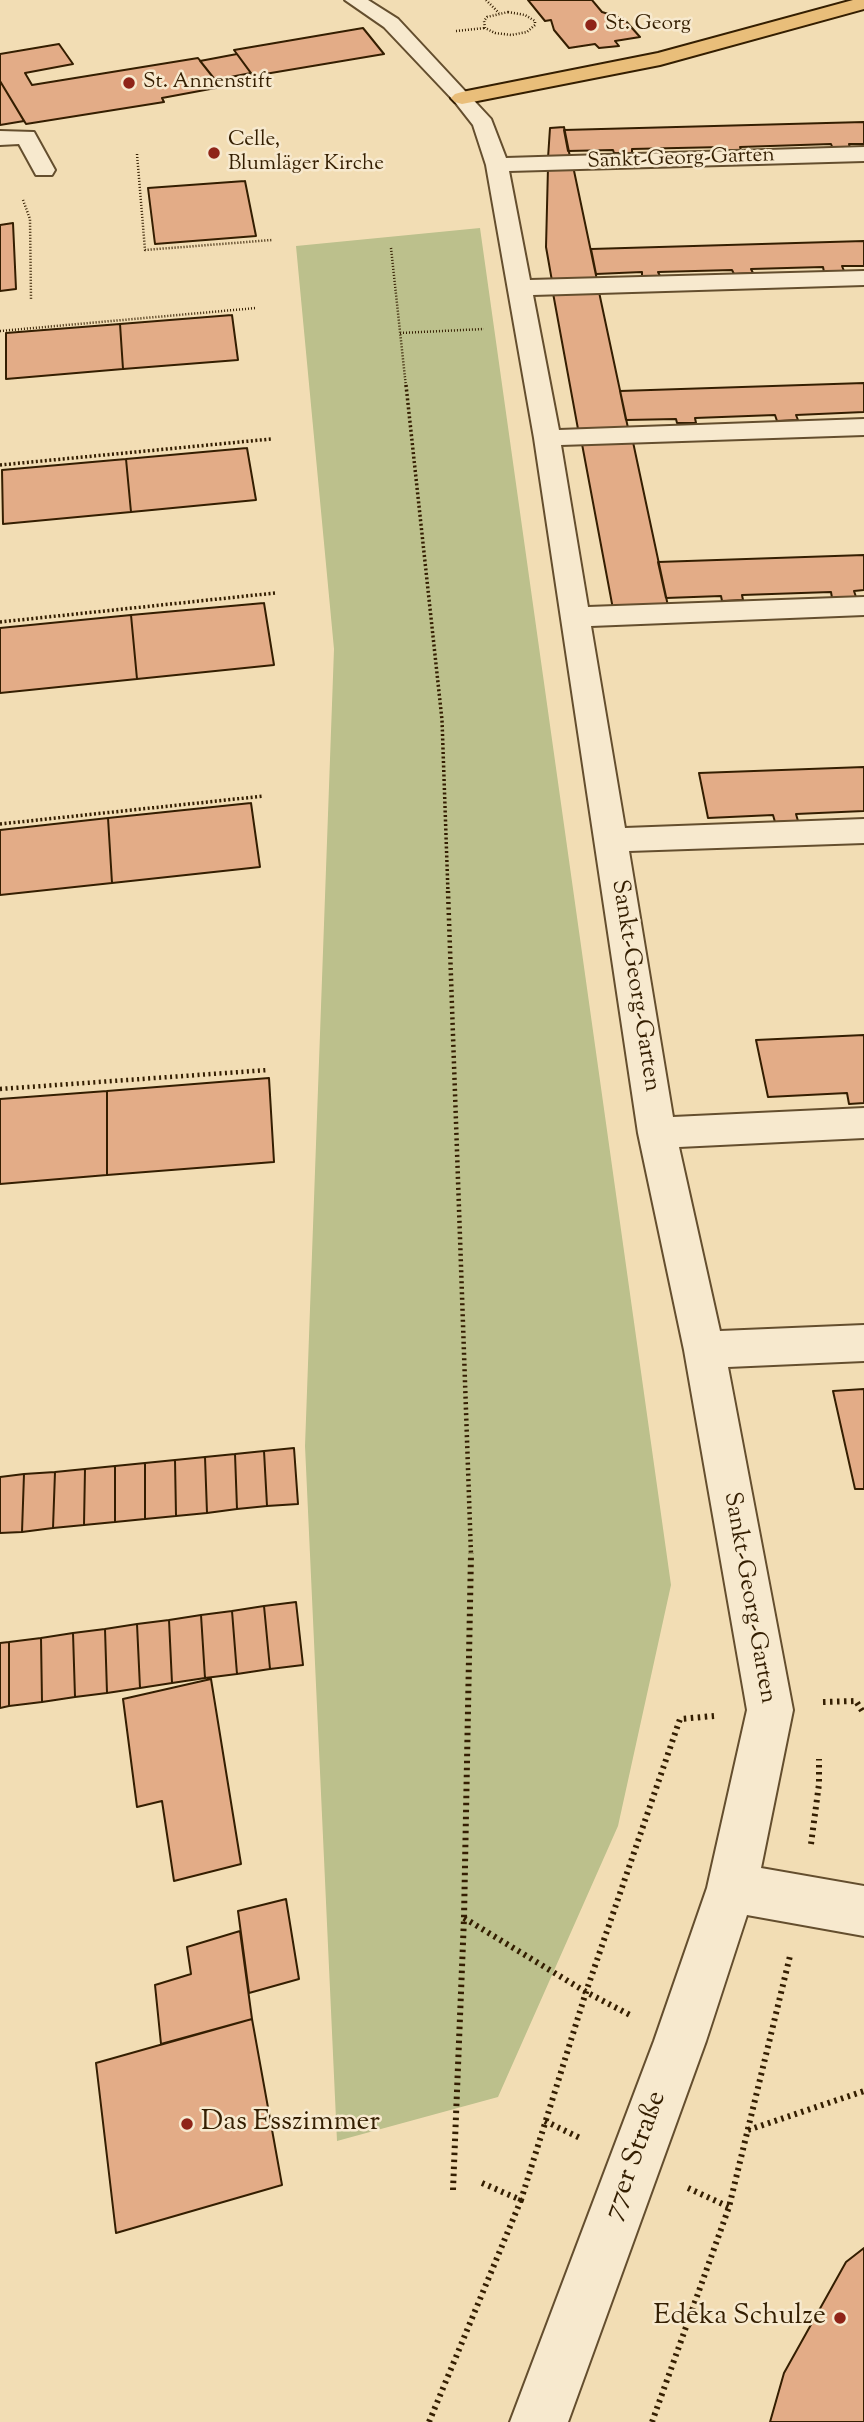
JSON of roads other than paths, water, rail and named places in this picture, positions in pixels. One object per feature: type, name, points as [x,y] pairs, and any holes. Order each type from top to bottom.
[{"type":"main road","points":[[462,98],[660,59],[864,3]]},
{"type":"street","name":"Sankt-Georg-Garten","points":[[355,0],[391,23],[462,98],[483,124],[497,165],[547,438],[656,1133],[704,1350],[769,1710],[732,1888]]},
{"type":"street","points":[[0,138],[26,137],[44,170]]},
{"type":"street","name":"Sankt-Georg-Garten","points":[[497,165],[864,154]]},
{"type":"street","points":[[519,288],[864,278]]},
{"type":"street","points":[[547,438],[864,427]]},
{"type":"street","points":[[575,617],[864,606]]},
{"type":"street","points":[[611,840],[864,831]]},
{"type":"street","points":[[656,1133],[864,1123]]},
{"type":"street","points":[[704,1350],[864,1343]]},
{"type":"street","points":[[732,1888],[864,1911]]},
{"type":"street","name":"77er Straße","points":[[538,2422],[680,2041],[732,1888]]},
{"type":"place","name":"St. Georg","points":[[591,25]]},
{"type":"place","name":"St. Annenstift","points":[[129,83]]},
{"type":"place","name":"Celle, Blumläger Kirche","points":[[214,153]]},
{"type":"place","name":"Das Esszimmer","points":[[187,2124]]},
{"type":"place","name":"Edeka Schulze","points":[[840,2318]]}]
